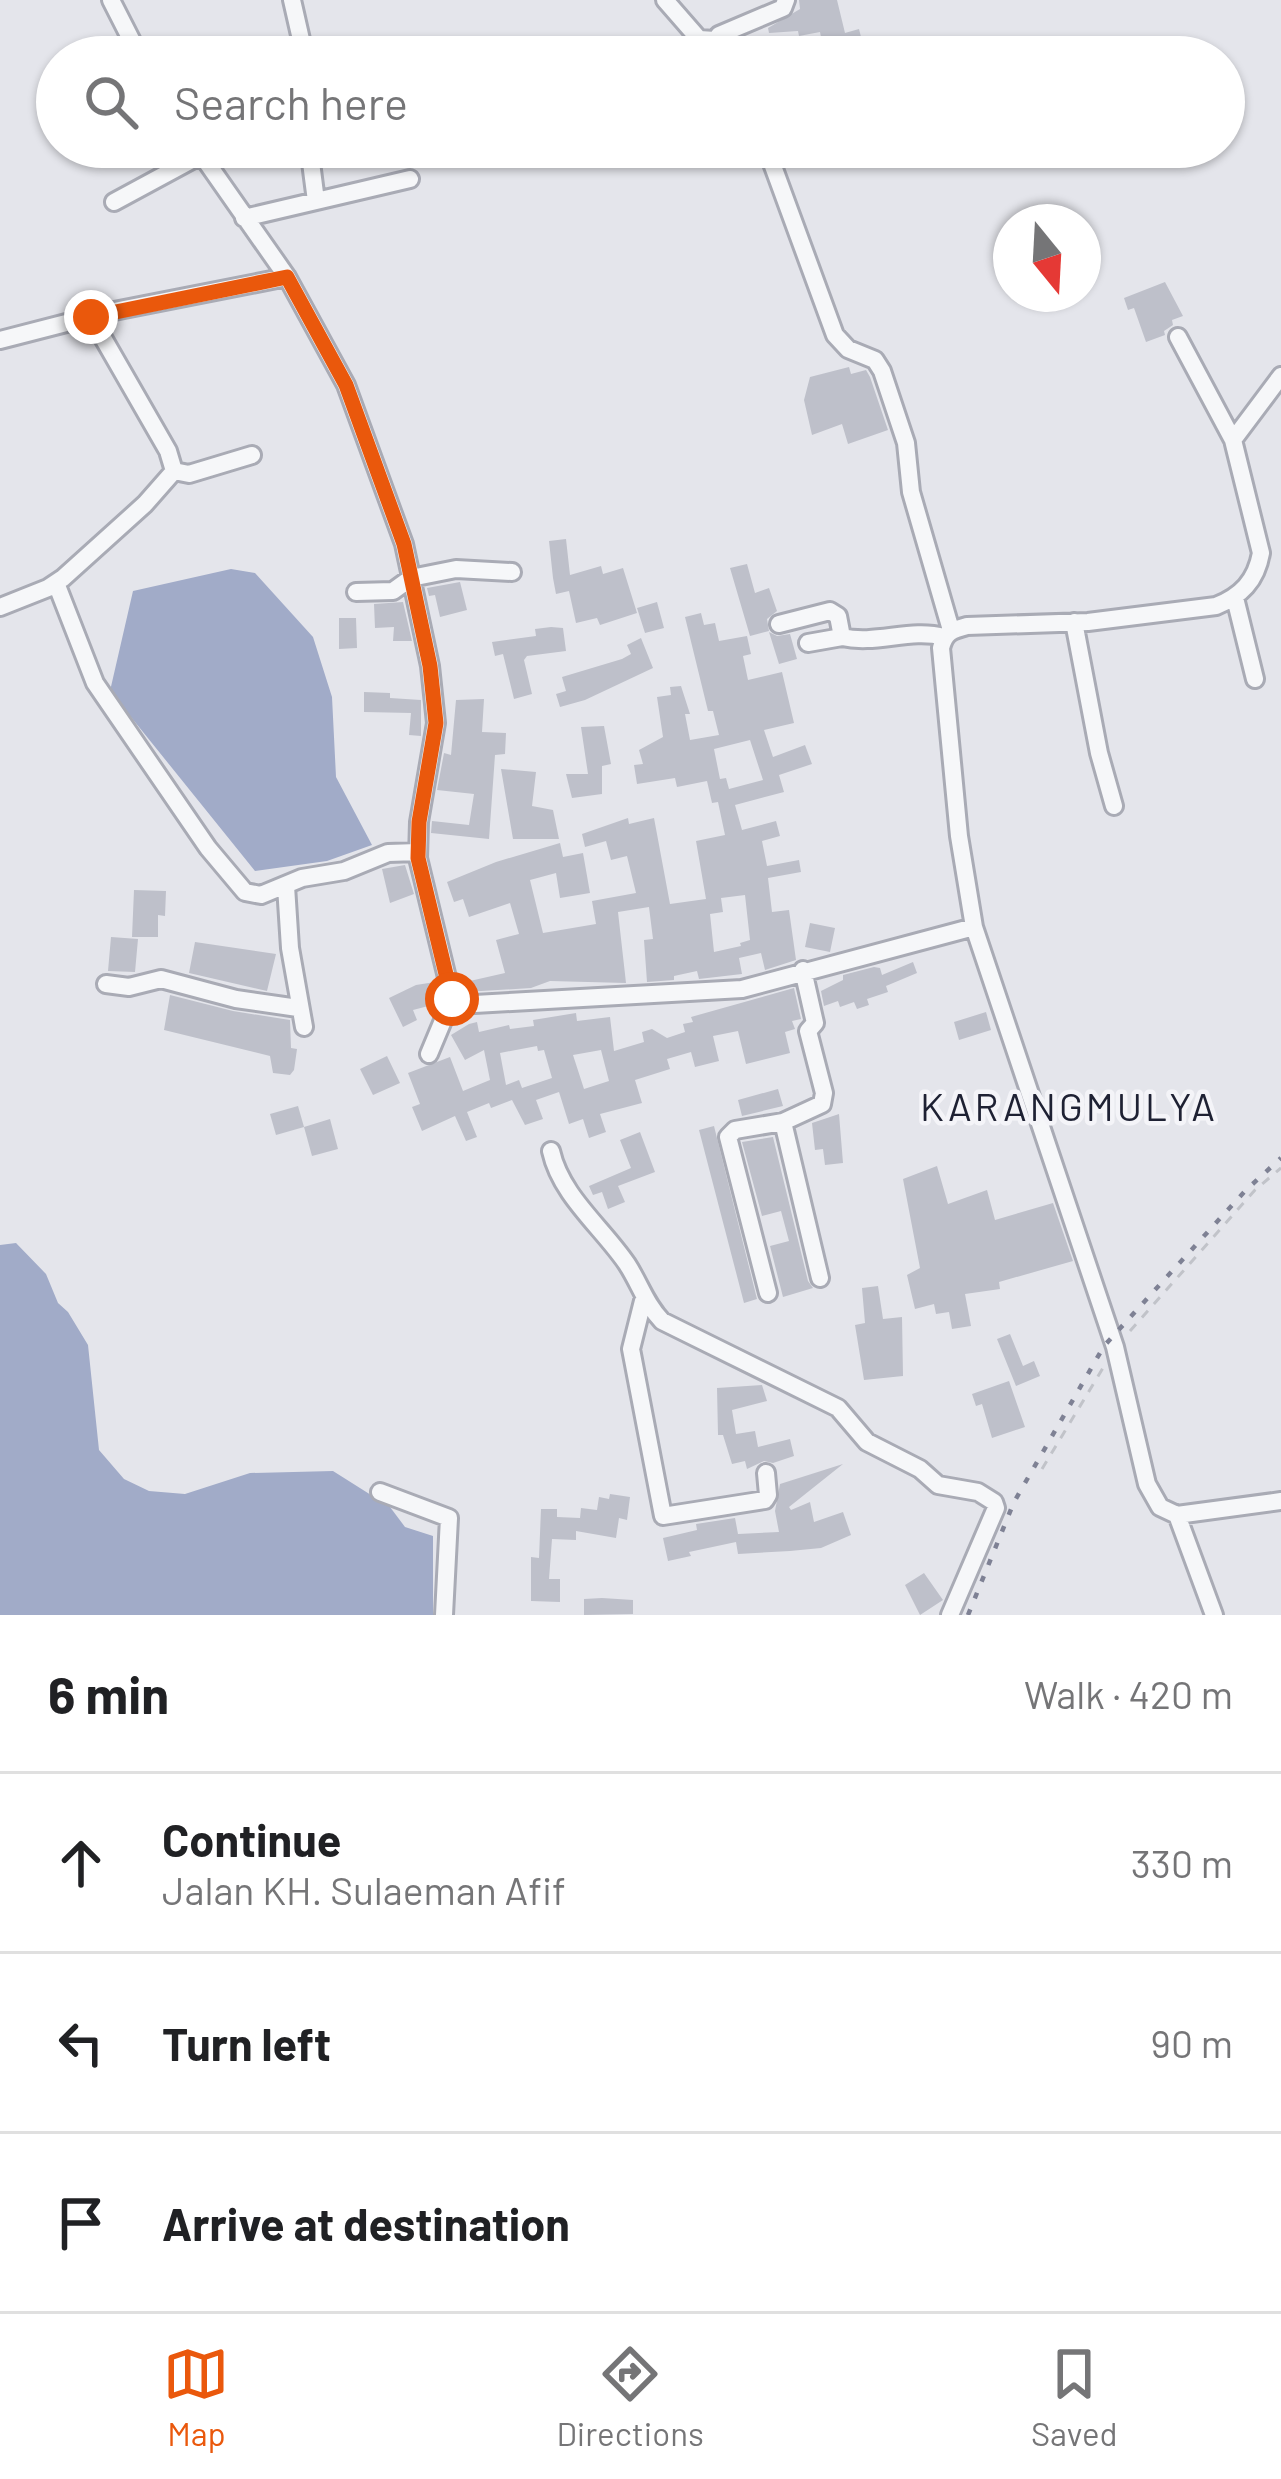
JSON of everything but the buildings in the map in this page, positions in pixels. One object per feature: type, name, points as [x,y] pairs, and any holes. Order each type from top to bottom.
[{"type":"street","points":[[111,0],[129,36]]},
{"type":"street","points":[[292,0],[300,36]]},
{"type":"street","points":[[665,0],[698,36]]},
{"type":"street","points":[[728,36],[737,24],[784,8],[786,0]]},
{"type":"street","points":[[115,202],[171,168]]},
{"type":"street","points":[[210,168],[287,277],[346,385],[404,544],[430,666],[436,723],[419,822],[421,878],[452,999],[458,1005],[742,988],[974,927]]},
{"type":"street","points":[[312,168],[316,201]]},
{"type":"street","points":[[774,168],[835,335],[848,350],[874,360],[882,371],[906,443],[910,492],[947,633],[941,648],[959,836],[974,927],[1115,1347],[1147,1484],[1160,1507],[1177,1515],[1281,1502]]},
{"type":"street","points":[[244,218],[410,179]]},
{"type":"street","points":[[0,340],[287,277]]},
{"type":"street","points":[[91,317],[168,451],[174,471]]},
{"type":"street","points":[[808,643],[947,633],[967,626],[1074,622],[1216,606],[1235,598],[1258,567],[1261,553],[1233,440],[1178,337]]},
{"type":"street","points":[[1233,440],[1281,376]]},
{"type":"street","points":[[174,471],[189,474],[252,454]]},
{"type":"street","points":[[0,607],[56,583],[145,505],[174,471]]},
{"type":"street","points":[[356,592],[392,591],[411,578],[456,569],[512,572]]},
{"type":"street","points":[[56,583],[95,683],[208,848],[245,892],[261,895],[388,853],[418,852]]},
{"type":"street","points":[[1235,598],[1255,679]]},
{"type":"street","points":[[779,624],[830,610],[838,616],[842,637]]},
{"type":"street","points":[[1074,622],[1114,806]]},
{"type":"street","points":[[286,886],[304,1027]]},
{"type":"street","points":[[768,1293],[728,1137],[735,1130],[783,1122],[822,1104],[824,1093],[808,1031],[814,1023],[803,970]]},
{"type":"street","points":[[106,984],[129,987],[161,979],[217,995],[298,1008]]},
{"type":"street","points":[[429,1054],[452,999]]},
{"type":"street","points":[[783,1122],[820,1278]]},
{"type":"street","points":[[551,1151],[567,1188],[637,1280],[643,1301],[662,1321],[838,1408],[866,1442],[920,1469],[938,1485],[977,1492],[994,1502],[996,1508],[950,1615]]},
{"type":"street","points":[[643,1301],[632,1349],[663,1516],[765,1500],[766,1473]]},
{"type":"street","points":[[380,1492],[444,1514],[451,1522],[444,1615]]},
{"type":"street","points":[[1177,1515],[1214,1615]]},
{"type":"path","points":[[1042,1469],[1115,1347],[1255,1190],[1281,1168]]},
{"type":"water","points":[[231,569],[255,573],[313,637],[332,697],[336,777],[372,845],[327,861],[255,871],[110,691],[133,591]]},
{"type":"water","points":[[16,1243],[46,1274],[58,1303],[88,1345],[99,1450],[124,1479],[149,1491],[185,1494],[250,1473],[333,1471],[390,1507],[405,1527],[433,1536],[433,1615],[0,1615],[0,1245]]},
{"type":"railway","points":[[968,1615],[1014,1502],[1104,1346],[1281,1158]]},
{"type":"district","name":"KARANGMULYA","points":[[1069,1107]]},
{"type":"route","points":[[91,317],[287,277],[346,385],[404,544],[430,666],[436,723],[419,822],[418,858],[452,999]]}]
